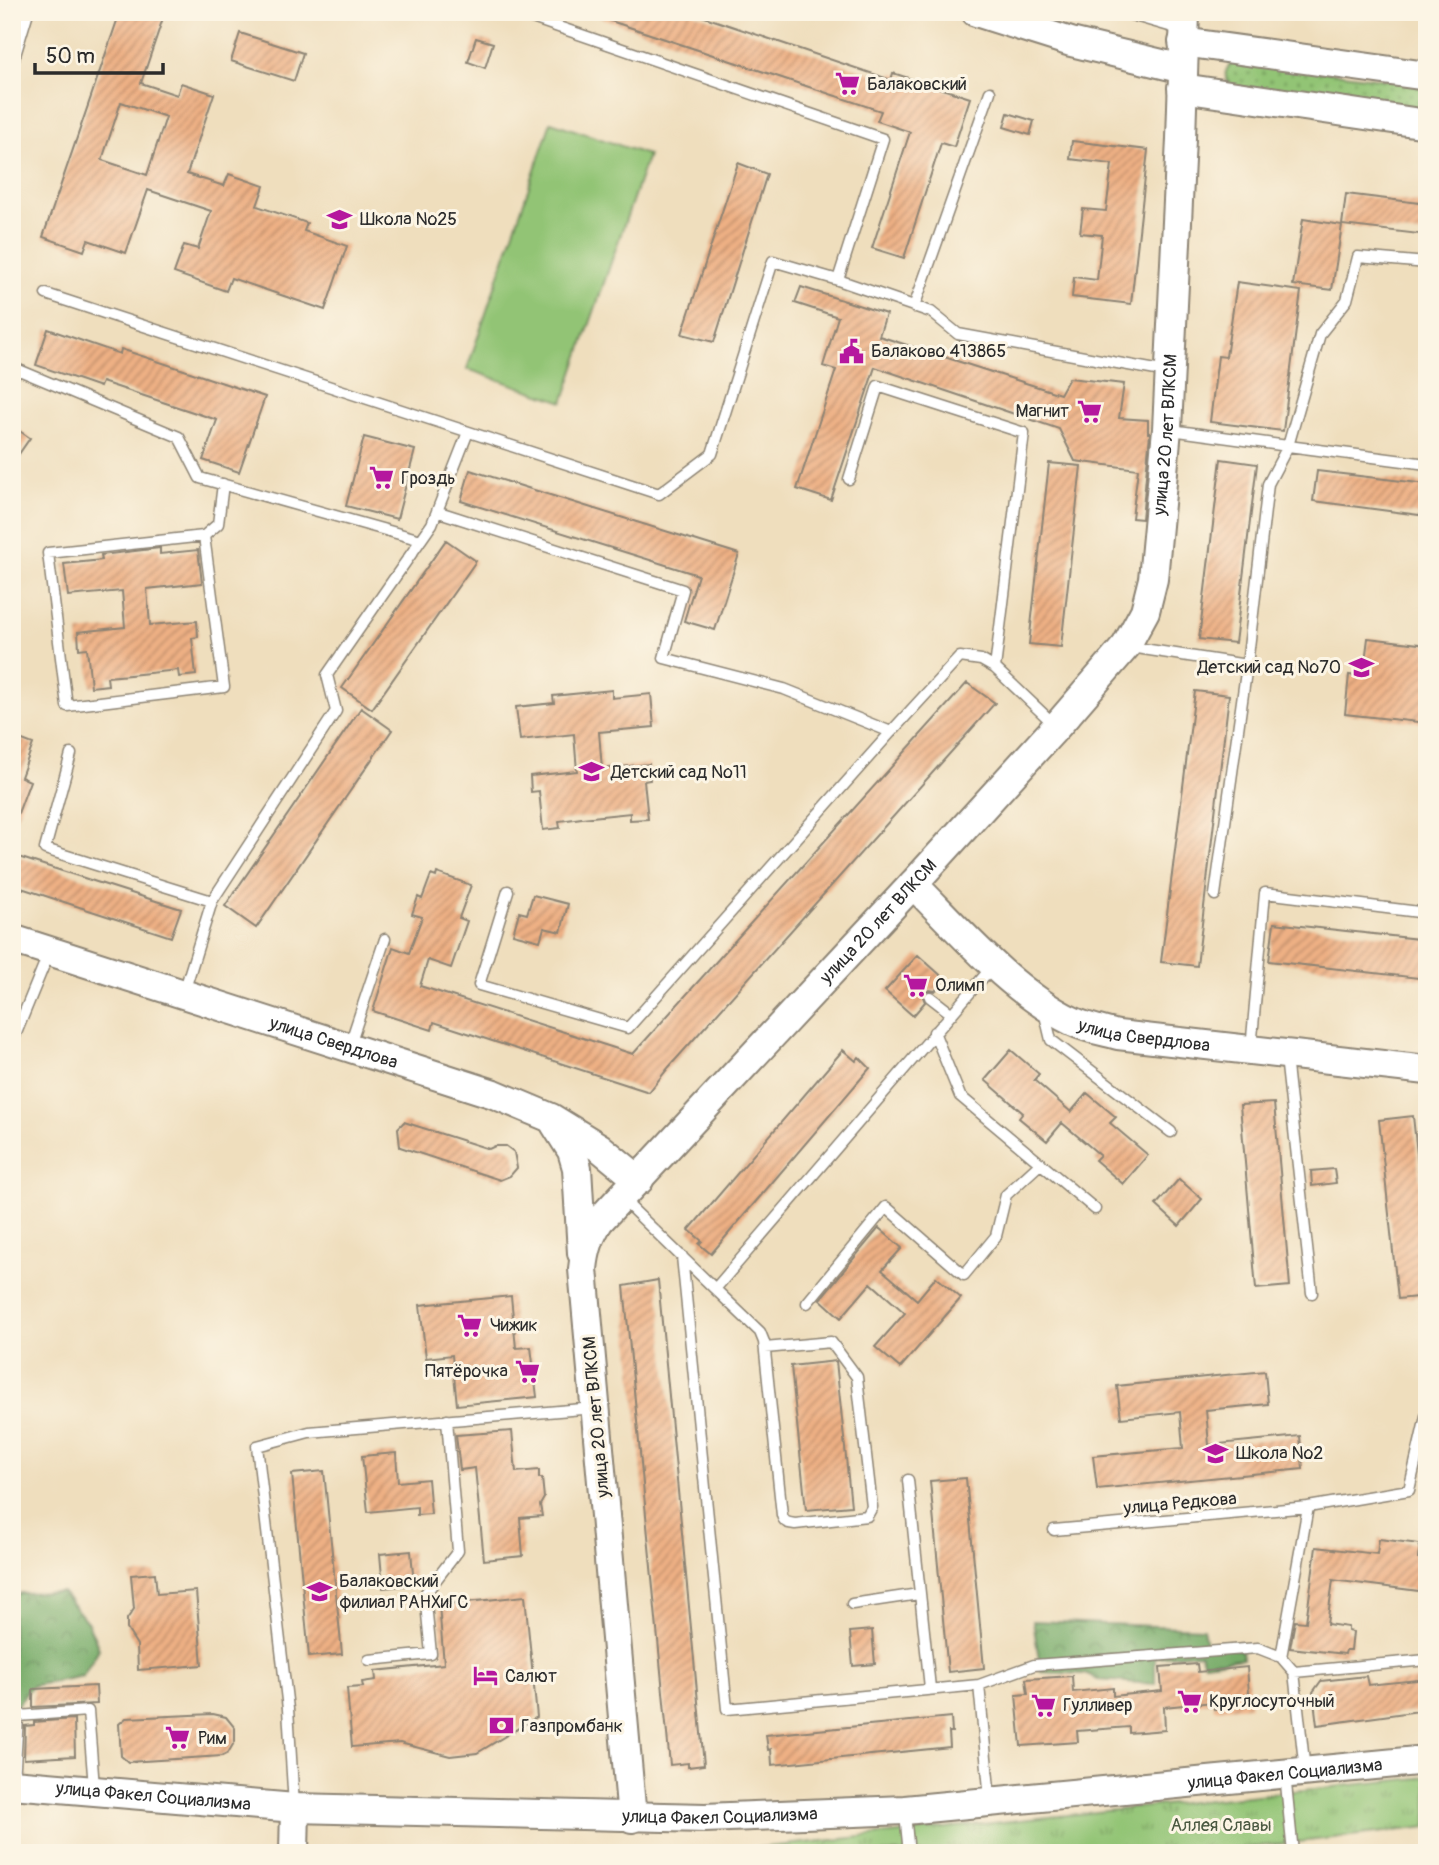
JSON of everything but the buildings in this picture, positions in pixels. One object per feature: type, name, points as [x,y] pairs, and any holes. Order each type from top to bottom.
[{"type":"street","points":[[976,12],[1071,42],[1183,48],[1427,76]]},
{"type":"street","points":[[1183,48],[1427,124]]},
{"type":"street","name":"улица 20 лет ВЛКСМ","points":[[632,1818],[583,1269],[585,1252],[599,1221],[1057,726],[1126,646],[1145,611],[1153,579],[1167,429],[1183,48]]},
{"type":"street","name":"улица Свердлова","points":[[913,884],[994,965],[1042,1003],[1073,1022],[1118,1035],[1427,1070]]},
{"type":"street","name":"улица Свердлова","points":[[12,939],[494,1094],[551,1118],[600,1147],[630,1189]]},
{"type":"street","points":[[551,1118],[565,1137],[577,1168],[583,1269]]},
{"type":"street","name":"улица Факел Социализма","points":[[13,1784],[295,1808],[632,1818],[797,1816],[905,1810],[1427,1760]]},
{"type":"street","points":[[294,1853],[295,1808]]},
{"type":"lane","points":[[12,65],[16,39],[28,12]]},
{"type":"lane","points":[[515,12],[883,139],[838,280]]},
{"type":"lane","points":[[1121,12],[1183,48]]},
{"type":"lane","points":[[914,306],[990,92]]},
{"type":"lane","points":[[1215,895],[1247,665],[1268,484],[1288,446],[1320,334],[1347,300],[1358,257],[1427,263]]},
{"type":"lane","points":[[46,294],[659,494],[712,454],[773,261],[931,312],[958,334],[1169,373]]},
{"type":"lane","points":[[12,377],[19,370],[179,437],[200,478],[421,540]]},
{"type":"lane","points":[[849,479],[878,386],[1024,433],[995,668]]},
{"type":"lane","points":[[1167,429],[1427,464]]},
{"type":"lane","points":[[184,993],[212,901],[336,711],[327,675],[439,512],[468,432]]},
{"type":"lane","points":[[204,536],[224,687],[67,706],[48,553],[204,536],[218,524],[223,485]]},
{"type":"lane","points":[[439,512],[683,590],[664,658],[784,689],[891,732]]},
{"type":"lane","points":[[1126,646],[1247,665]]},
{"type":"lane","points":[[508,891],[479,985],[628,1028],[960,657],[981,660],[995,668],[1057,726]]},
{"type":"lane","points":[[71,754],[45,849],[212,901]]},
{"type":"lane","points":[[1251,1049],[1265,893],[1427,913]]},
{"type":"lane","points":[[348,1048],[385,939]]},
{"type":"lane","points":[[12,1043],[50,951]]},
{"type":"lane","points":[[715,1289],[994,965]]},
{"type":"lane","points":[[930,997],[952,1014]]},
{"type":"lane","points":[[1042,1003],[1051,1040],[1171,1132]]},
{"type":"lane","points":[[934,1032],[960,1096],[1095,1209]]},
{"type":"lane","points":[[1286,1054],[1312,1293]]},
{"type":"lane","points":[[807,1303],[886,1208],[964,1275],[996,1236],[1006,1195],[1041,1163]]},
{"type":"lane","points":[[630,1189],[682,1256],[760,1332],[765,1348],[783,1519],[787,1523],[795,1524],[867,1516],[872,1507],[858,1377],[831,1342],[765,1348]]},
{"type":"lane","points":[[682,1256],[727,1709],[979,1685],[1034,1665],[1258,1648],[1281,1657],[1294,1672],[1293,1853]]},
{"type":"lane","points":[[295,1808],[288,1709],[257,1446],[309,1432],[595,1408]]},
{"type":"lane","name":"улица Редкова","points":[[1054,1530],[1308,1507],[1409,1490],[1427,1412]]},
{"type":"lane","points":[[369,1660],[431,1654],[425,1594],[458,1551],[447,1420]]},
{"type":"lane","points":[[908,1480],[930,1688]]},
{"type":"lane","points":[[1281,1657],[1308,1507]]},
{"type":"lane","points":[[852,1604],[919,1594]]},
{"type":"lane","points":[[1294,1672],[1427,1660]]},
{"type":"lane","points":[[979,1685],[990,1802]]},
{"type":"lane","points":[[13,1784],[18,1716],[88,1711],[94,1791]]},
{"type":"lane","points":[[905,1810],[909,1853]]},
{"type":"green space","points":[[1236,60],[1427,85],[1427,117],[1230,87],[1226,72]]},
{"type":"green space","points":[[551,122],[648,155],[563,402],[467,369]]},
{"type":"green space","points":[[62,1592],[88,1623],[99,1649],[83,1676],[32,1686],[12,1711],[12,1597],[20,1593]]},
{"type":"green space","points":[[1033,1621],[1203,1628],[1206,1644],[1241,1650],[1243,1658],[1204,1663],[1200,1653],[1155,1657],[1155,1684],[1098,1680],[1085,1674],[1041,1672]]},
{"type":"green space","name":"Аллея Славы","points":[[1427,1777],[1427,1827],[1204,1853],[709,1853]]},
{"type":"place","name":"Балаковский","points":[[847,84]]},
{"type":"place","name":"Школа №25","points":[[340,219]]},
{"type":"place","name":"Балаково 413865","points":[[851,351]]},
{"type":"place","name":"Магнит","points":[[1089,411]]},
{"type":"place","name":"Гроздь","points":[[381,478]]},
{"type":"place","name":"Детский сад №70","points":[[1361,667]]},
{"type":"place","name":"Детский сад №11","points":[[591,772]]},
{"type":"place","name":"Олимп","points":[[915,985]]},
{"type":"place","name":"Чижик","points":[[470,1325]]},
{"type":"place","name":"Пятёрочка","points":[[528,1371]]},
{"type":"place","name":"Школа №2","points":[[1216,1453]]},
{"type":"place","name":"Балаковский филиал РАНХиГС","points":[[319,1591]]},
{"type":"place","name":"Салют","points":[[485,1676]]},
{"type":"place","name":"Круглосуточный","points":[[1189,1701]]},
{"type":"place","name":"Гулливер","points":[[1043,1705]]},
{"type":"place","name":"Газпромбанк","points":[[501,1726]]},
{"type":"place","name":"Рим","points":[[178,1738]]}]
